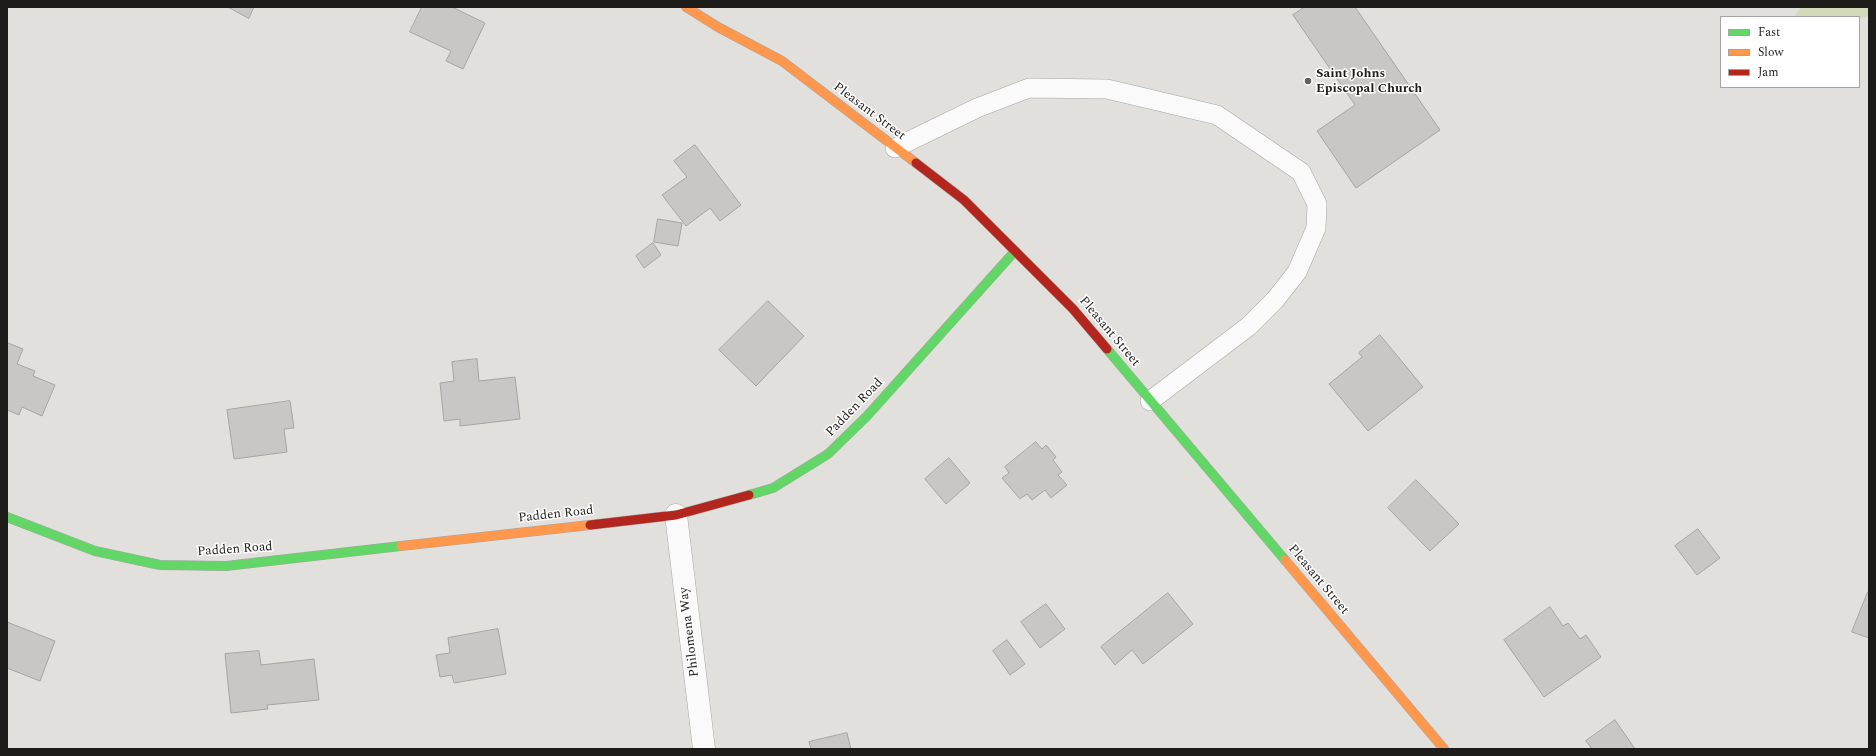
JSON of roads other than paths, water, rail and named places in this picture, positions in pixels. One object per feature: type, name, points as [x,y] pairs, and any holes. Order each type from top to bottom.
[{"type":"street","name":"Pleasant Street","points":[[686,7],[718,27],[782,61],[964,200],[1073,309],[1444,749]]},
{"type":"street","name":"Padden Road","points":[[7,517],[95,551],[160,565],[226,566],[676,515],[773,488],[828,454],[867,416],[1015,251]]},
{"type":"street","name":"Philomena Way","points":[[676,515],[704,749]]},
{"type":"lane","points":[[895,148],[977,108],[1029,88],[1107,89],[1217,116],[1301,172],[1317,204],[1316,228],[1297,272],[1275,300],[1249,326],[1150,401]]},
{"type":"place","name":"Saint Johns Episcopal Church","points":[[1308,81]]}]
